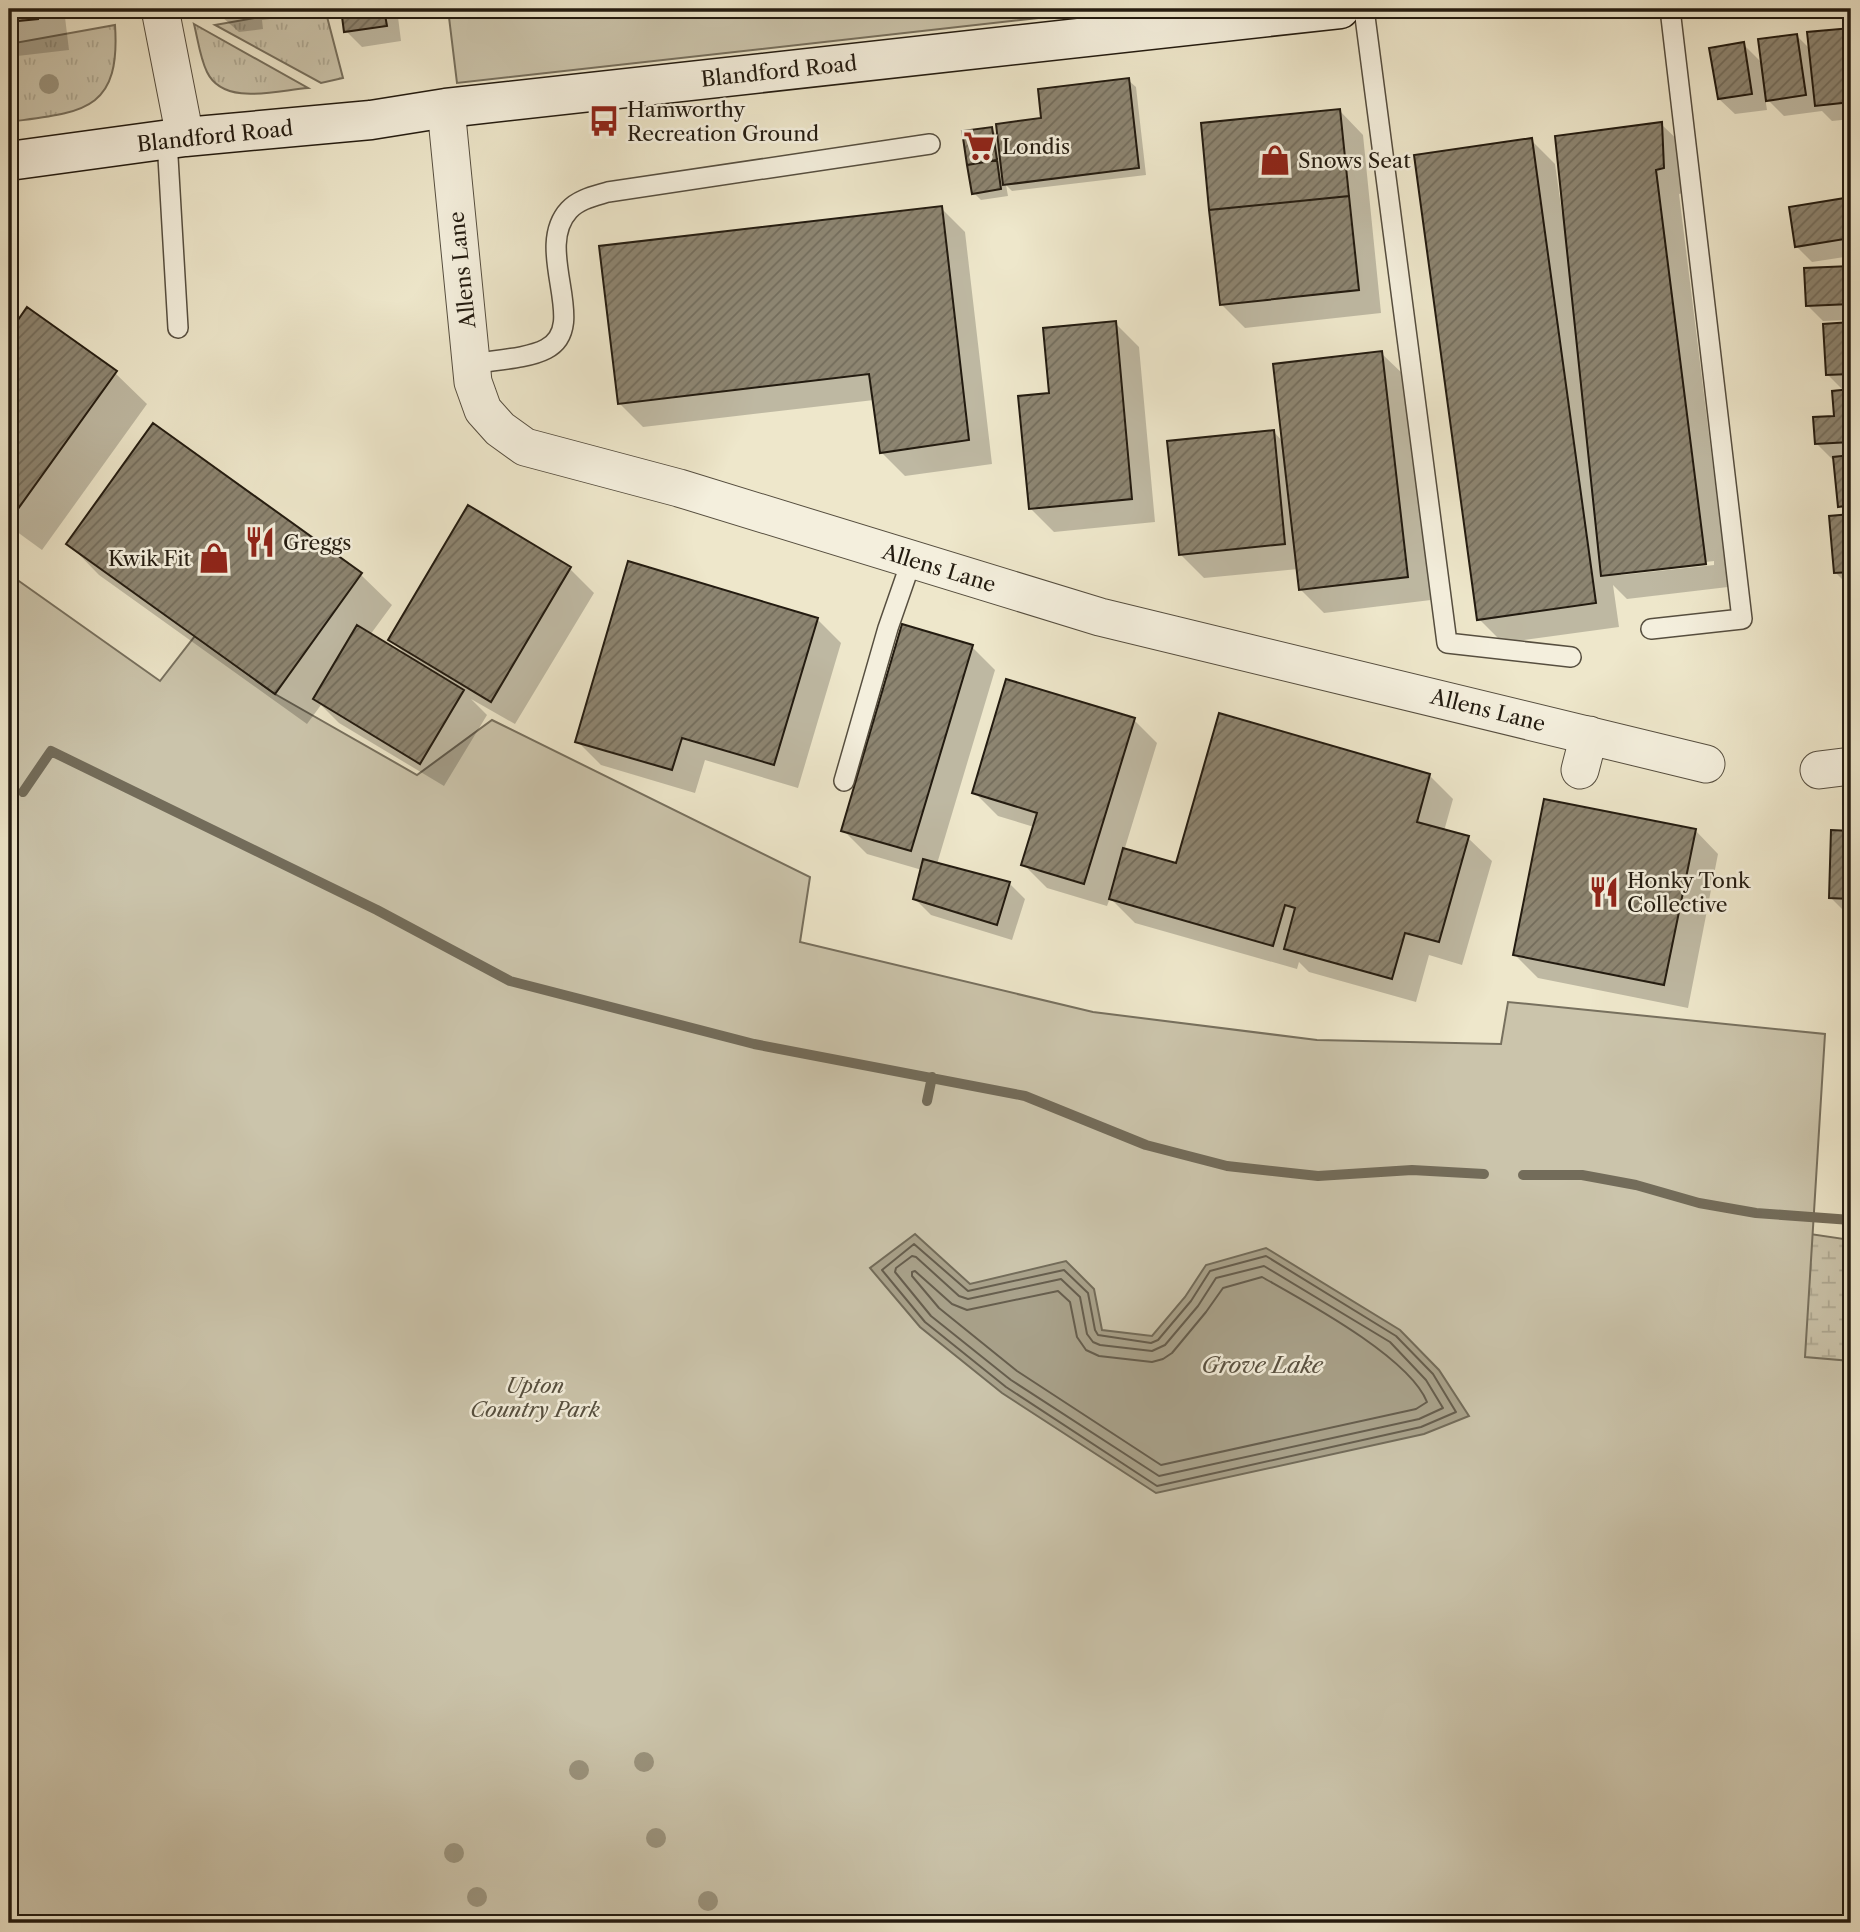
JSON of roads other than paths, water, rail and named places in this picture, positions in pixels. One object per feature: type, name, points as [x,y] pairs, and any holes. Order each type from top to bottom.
[{"type":"main road","name":"Blandford Road","points":[[9,161],[176,139],[371,120],[446,108],[1340,9]]},
{"type":"street","points":[[160,9],[176,139]]},
{"type":"street","name":"Allens Lane","points":[[446,108],[473,382],[483,410],[500,429],[525,447],[678,488],[1100,617],[1706,764]]},
{"type":"street","points":[[1580,770],[1589,735]]},
{"type":"lane","points":[[1364,9],[1447,643],[1571,657]]},
{"type":"lane","points":[[1651,629],[1742,619],[1670,9]]},
{"type":"lane","points":[[176,139],[178,328]]},
{"type":"lane","points":[[472,364],[545,349],[559,338],[564,328],[565,315],[555,257],[558,232],[568,210],[578,202],[600,194],[633,188],[930,144]]},
{"type":"lane","points":[[844,781],[888,628],[912,559]]},
{"type":"water","name":"Grove Lake","points":[[915,1234],[970,1284],[1066,1261],[1094,1289],[1102,1330],[1152,1336],[1185,1297],[1206,1265],[1266,1248],[1400,1330],[1439,1370],[1469,1416],[1424,1434],[1156,1493],[1002,1393],[920,1327],[870,1268]]},
{"type":"waterway","points":[[23,792],[51,751],[377,910],[510,981],[754,1044],[1025,1096],[1146,1145],[1227,1166],[1318,1176],[1412,1170],[1484,1174]]},
{"type":"waterway","points":[[927,1101],[932,1077]]},
{"type":"waterway","points":[[1523,1175],[1582,1175],[1636,1185],[1699,1203],[1756,1213],[1851,1220]]},
{"type":"place","name":"Hamworthy Recreation Ground","points":[[604,121]]},
{"type":"place","name":"Londis","points":[[979,146]]},
{"type":"place","name":"Snows Seat","points":[[1275,160]]},
{"type":"place","name":"Greggs","points":[[260,542]]},
{"type":"place","name":"Kwik Fit","points":[[214,558]]},
{"type":"place","name":"Honky Tonk Collective","points":[[1604,892]]},
{"type":"park label","name":"Upton Country Park","points":[[535,1397]]}]
